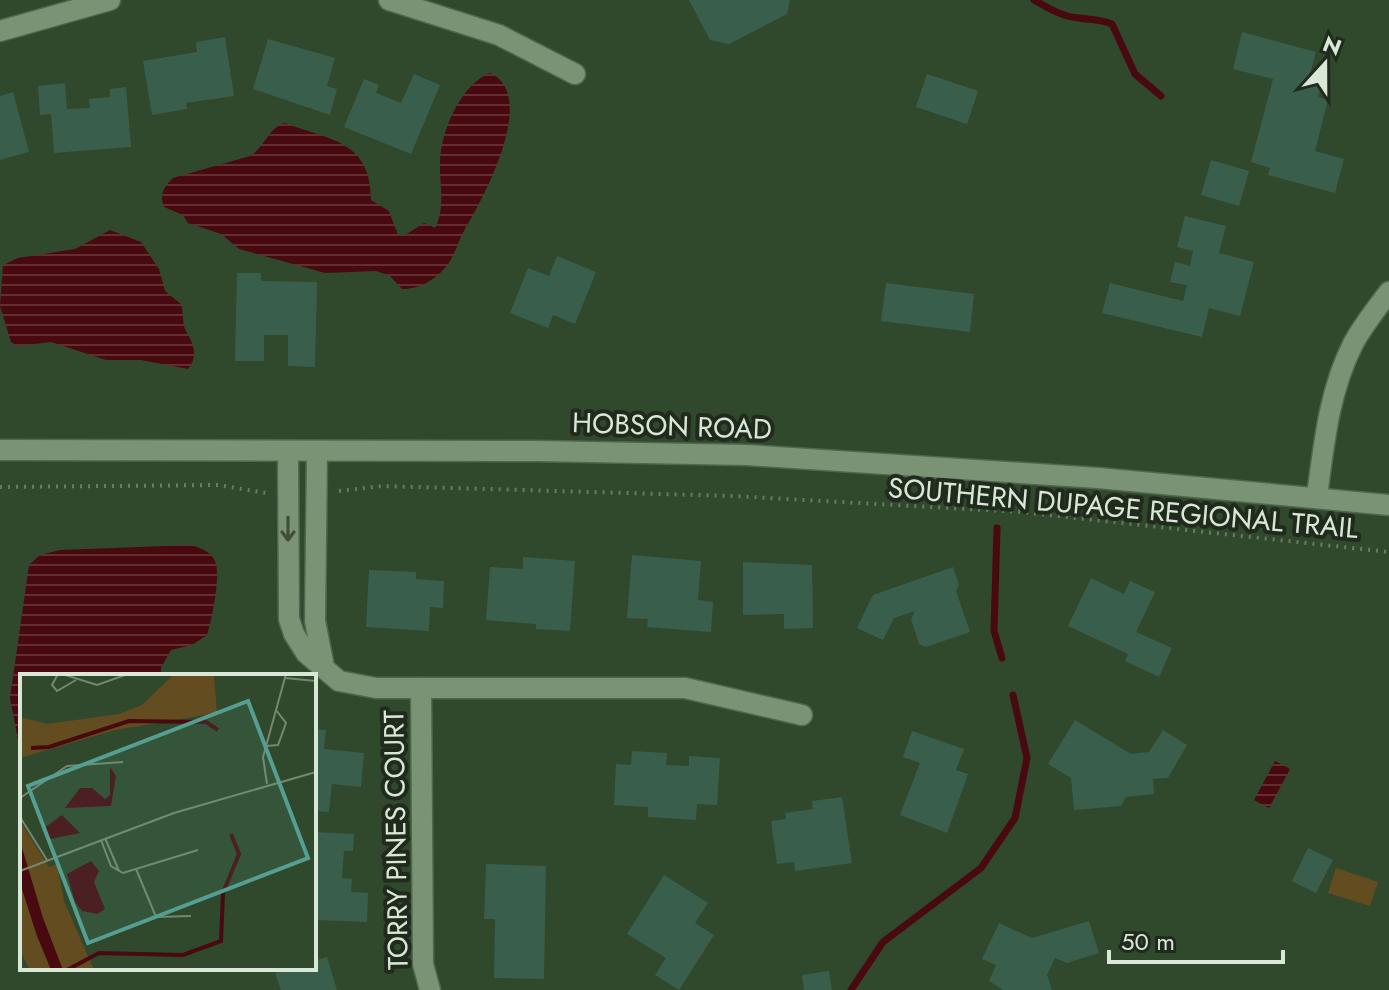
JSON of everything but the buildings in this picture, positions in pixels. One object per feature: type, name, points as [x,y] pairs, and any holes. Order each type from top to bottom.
[{"type":"street","points":[[0,31],[110,0]]},
{"type":"street","points":[[389,0],[499,35],[575,74]]},
{"type":"street","points":[[1317,496],[1331,405],[1342,368],[1355,340],[1389,292]]},
{"type":"street","name":"HOBSON ROAD","points":[[0,450],[747,455],[1317,496],[1389,505]]},
{"type":"street","points":[[288,451],[289,619],[306,653],[339,681],[356,687],[685,688],[802,715]]},
{"type":"street","points":[[317,452],[315,621],[318,650],[326,671]]},
{"type":"street","name":"TORRY PINES COURT","points":[[421,688],[423,964],[430,990]]},
{"type":"path","points":[[0,487],[218,485],[273,493]]},
{"type":"path","name":"SOUTHERN DUPAGE REGIONAL TRAIL","points":[[333,492],[382,486],[732,496],[990,511],[1389,552]]},
{"type":"shaded area","points":[[490,73],[504,85],[509,102],[509,124],[503,147],[484,194],[451,259],[436,277],[420,286],[402,289],[390,276],[376,271],[325,273],[239,249],[221,234],[188,223],[183,215],[164,207],[163,191],[173,178],[250,156],[279,125],[285,123],[332,139],[355,154],[364,165],[371,200],[389,211],[398,235],[405,235],[424,223],[435,228],[441,204],[440,169],[444,136],[454,110],[470,87]]},
{"type":"shaded area","points":[[110,230],[141,242],[159,269],[165,291],[181,304],[185,328],[194,350],[188,369],[141,360],[106,360],[51,342],[18,346],[11,342],[0,306],[3,265],[18,258],[75,249]]},
{"type":"shaded area","points":[[192,545],[215,560],[217,571],[213,610],[207,635],[192,645],[171,650],[161,674],[20,674],[20,750],[10,698],[29,565],[40,555],[60,550]]},
{"type":"shaded area","points":[[1275,761],[1290,769],[1269,808],[1254,800]]},
{"type":"shaded area","points":[[1336,868],[1378,882],[1370,906],[1328,893]]},
{"type":"waterway","points":[[1034,0],[1067,16],[1112,24],[1135,74],[1161,96]]},
{"type":"waterway","points":[[997,528],[994,631],[1002,658]]},
{"type":"waterway","points":[[851,990],[883,942],[981,868],[1015,818],[1027,758],[1013,695]]}]
